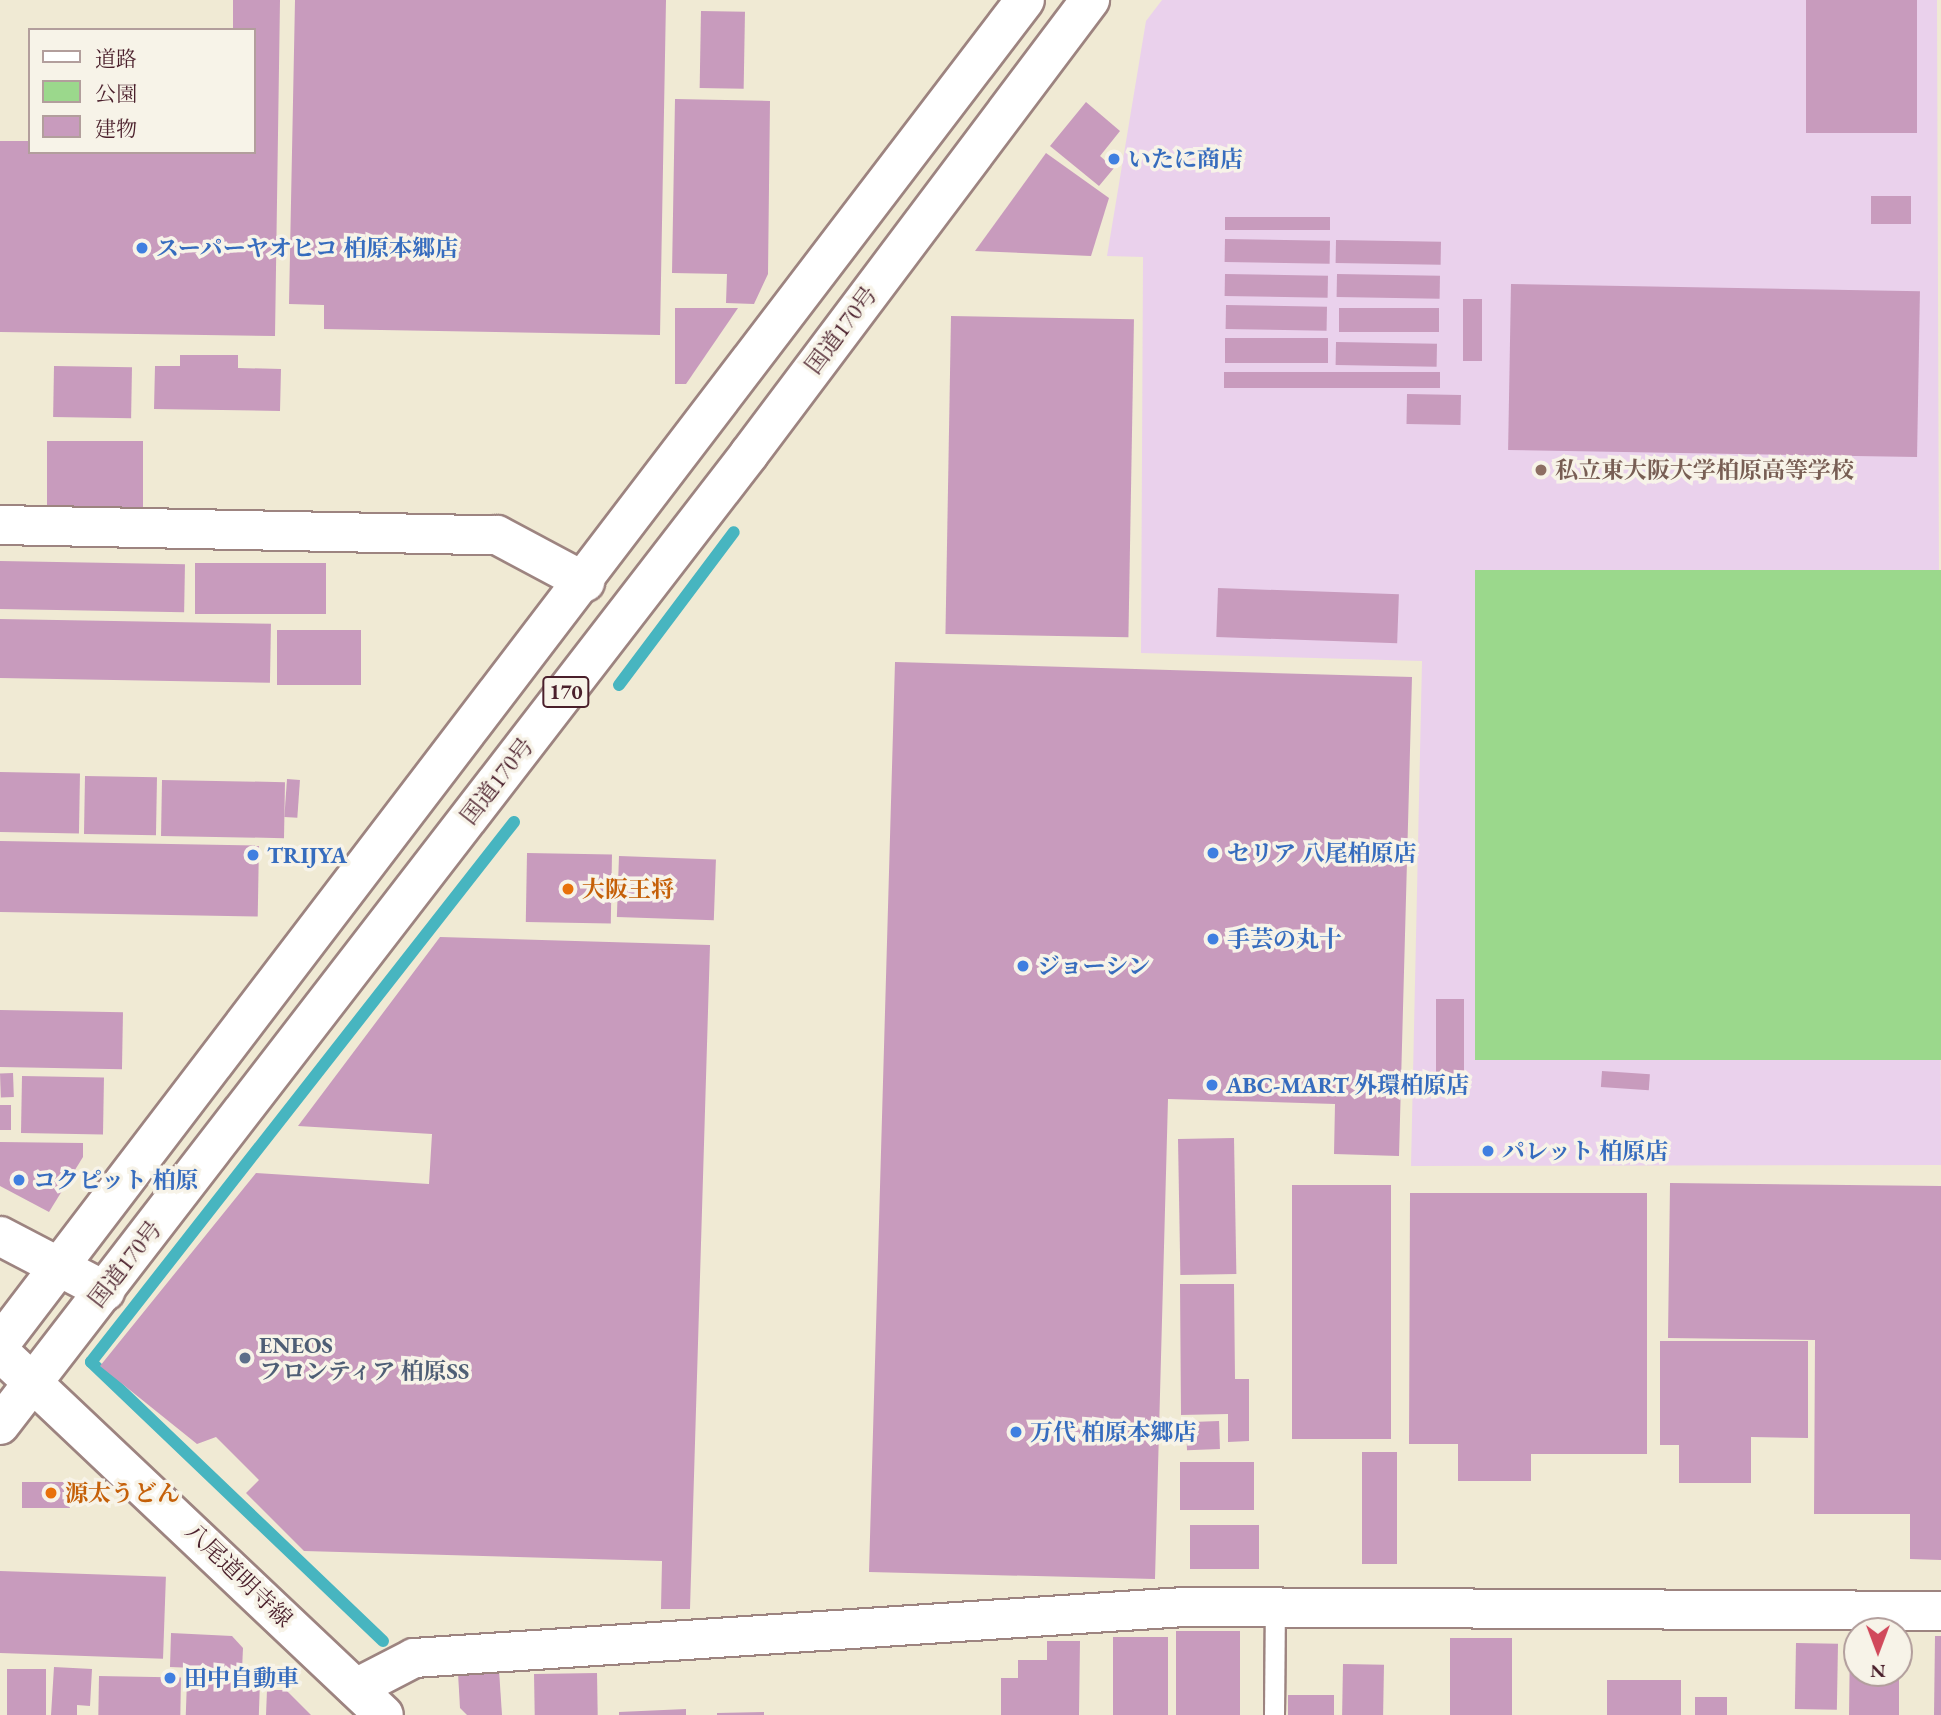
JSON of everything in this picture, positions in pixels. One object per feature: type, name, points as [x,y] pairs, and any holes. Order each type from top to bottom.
[{"type":"main road","name":"国道170号","points":[[0,1344],[65,1265],[1025,0]]},
{"type":"main road","name":"国道170号","points":[[0,1425],[1090,0]]},
{"type":"main road","points":[[0,525],[497,535],[585,582]]},
{"type":"main road","points":[[0,1236],[65,1265],[105,1291]]},
{"type":"main road","name":"八尾道明寺線","points":[[0,1352],[34,1379],[384,1715]]},
{"type":"main road","points":[[356,1688],[414,1658],[742,1633],[1184,1607],[1941,1611]]},
{"type":"lane","points":[[1274,1715],[1275,1607]]},
{"type":"shaded area","name":"私立東大阪大学柏原高等学校","points":[[1162,0],[1937,0],[1941,1165],[1411,1166],[1422,661],[1141,653],[1143,257],[1107,256],[1146,21]]},
{"type":"green space","points":[[1475,570],[1941,570],[1941,1060],[1475,1060]]},
{"type":"building","points":[[233,0],[280,0],[275,336],[0,332],[0,141],[28,141],[28,154],[256,154],[256,28],[233,28]]},
{"type":"building","points":[[295,0],[666,0],[660,335],[324,329],[324,305],[289,304]]},
{"type":"building","points":[[1806,0],[1917,0],[1917,133],[1806,133]]},
{"type":"building","points":[[701,11],[745,12],[744,89],[700,88]]},
{"type":"building","points":[[675,99],[770,101],[768,274],[754,304],[726,303],[727,274],[672,273]]},
{"type":"building","points":[[1086,102],[1120,131],[1100,156],[1114,168],[1099,186],[1050,146]]},
{"type":"building","points":[[1046,153],[1109,198],[1091,256],[975,251]]},
{"type":"building","points":[[1871,196],[1911,196],[1911,224],[1871,224]]},
{"type":"building","points":[[1225,217],[1330,217],[1330,230],[1225,230]]},
{"type":"building","points":[[1225,239],[1330,241],[1330,264],[1225,262]]},
{"type":"building","points":[[1336,240],[1441,242],[1441,265],[1336,263]]},
{"type":"building","points":[[1225,274],[1328,276],[1328,298],[1225,296]]},
{"type":"building","points":[[1337,274],[1440,276],[1440,299],[1337,297]]},
{"type":"building","points":[[1511,284],[1920,291],[1917,457],[1508,450]]},
{"type":"building","points":[[1463,299],[1482,299],[1482,361],[1463,361]]},
{"type":"building","points":[[1226,305],[1327,307],[1327,331],[1226,329]]},
{"type":"building","points":[[675,308],[738,308],[686,384],[675,384]]},
{"type":"building","points":[[1339,308],[1439,308],[1439,332],[1339,332]]},
{"type":"building","points":[[951,316],[1134,319],[1128,637],[945,634]]},
{"type":"building","points":[[1225,338],[1328,338],[1328,363],[1225,363]]},
{"type":"building","points":[[1336,342],[1437,344],[1437,367],[1336,365]]},
{"type":"building","points":[[180,355],[238,355],[238,368],[281,369],[280,411],[154,409],[155,366],[180,366]]},
{"type":"building","points":[[54,366],[132,367],[131,418],[53,417]]},
{"type":"building","points":[[1224,372],[1440,372],[1440,388],[1224,388]]},
{"type":"building","points":[[1407,394],[1461,395],[1460,425],[1406,424]]},
{"type":"building","points":[[47,441],[143,441],[143,509],[47,509]]},
{"type":"building","points":[[0,561],[185,564],[184,612],[0,609]]},
{"type":"building","points":[[195,563],[326,563],[326,614],[195,614]]},
{"type":"building","points":[[1218,588],[1399,594],[1397,643],[1216,637]]},
{"type":"building","points":[[0,619],[271,624],[270,683],[0,678]]},
{"type":"building","points":[[277,630],[361,630],[361,685],[277,685]]},
{"type":"building","points":[[895,662],[1412,677],[1399,1156],[1334,1154],[1335,1104],[1168,1099],[1155,1579],[869,1572]]},
{"type":"building","points":[[0,772],[80,773],[79,833],[0,832]]},
{"type":"building","points":[[85,776],[157,777],[156,835],[84,834]]},
{"type":"building","points":[[287,779],[300,780],[297,818],[284,817]]},
{"type":"building","points":[[162,780],[285,782],[284,838],[161,836]]},
{"type":"building","points":[[0,841],[259,846],[258,917],[0,912]]},
{"type":"building","points":[[527,853],[612,854],[611,923],[526,922]]},
{"type":"building","points":[[619,856],[716,859],[714,920],[617,917]]},
{"type":"building","points":[[440,937],[710,945],[690,1609],[661,1609],[662,1561],[304,1551],[246,1493],[259,1480],[216,1437],[197,1444],[100,1366],[256,1173],[429,1184],[432,1134],[298,1126]]},
{"type":"building","points":[[1436,999],[1464,999],[1464,1094],[1436,1094]]},
{"type":"building","points":[[0,1010],[123,1012],[122,1069],[0,1067]]},
{"type":"building","points":[[1602,1071],[1650,1074],[1649,1090],[1601,1087]]},
{"type":"building","points":[[0,1073],[13,1073],[14,1097],[1,1097]]},
{"type":"building","points":[[22,1076],[104,1077],[103,1134],[21,1133]]},
{"type":"building","points":[[0,1105],[11,1105],[11,1130],[0,1130]]},
{"type":"building","points":[[1234,1138],[1236,1274],[1180,1275],[1178,1139]]},
{"type":"building","points":[[0,1142],[83,1143],[83,1157],[49,1212],[0,1186]]},
{"type":"building","points":[[1670,1183],[1941,1186],[1941,1560],[1910,1559],[1910,1514],[1814,1514],[1815,1340],[1668,1338]]},
{"type":"building","points":[[1292,1185],[1391,1185],[1391,1439],[1292,1439]]},
{"type":"building","points":[[1410,1193],[1647,1193],[1647,1454],[1531,1454],[1531,1481],[1458,1481],[1458,1444],[1409,1444]]},
{"type":"building","points":[[1180,1284],[1234,1284],[1235,1379],[1249,1379],[1249,1441],[1228,1442],[1228,1414],[1181,1415]]},
{"type":"building","points":[[1660,1341],[1808,1341],[1808,1438],[1751,1437],[1751,1483],[1679,1483],[1679,1445],[1660,1445]]},
{"type":"building","points":[[1219,1421],[1220,1449],[1187,1450],[1186,1422]]},
{"type":"building","points":[[1362,1452],[1397,1452],[1397,1564],[1362,1564]]},
{"type":"building","points":[[1180,1462],[1254,1462],[1254,1510],[1180,1510]]},
{"type":"building","points":[[22,1482],[70,1482],[70,1508],[22,1508]]},
{"type":"building","points":[[1190,1525],[1259,1525],[1259,1569],[1190,1569]]},
{"type":"building","points":[[0,1571],[166,1577],[163,1659],[0,1653]]},
{"type":"building","points":[[1176,1631],[1240,1631],[1240,1715],[1176,1715]]},
{"type":"building","points":[[171,1633],[232,1636],[243,1648],[242,1670],[170,1667]]},
{"type":"building","points":[[1935,1636],[1941,1636],[1941,1715],[1934,1715]]},
{"type":"building","points":[[1113,1637],[1168,1637],[1168,1715],[1113,1715]]},
{"type":"building","points":[[1450,1638],[1512,1638],[1512,1715],[1450,1715]]},
{"type":"building","points":[[1047,1641],[1080,1641],[1079,1715],[1001,1715],[1001,1678],[1018,1678],[1018,1660],[1047,1660]]},
{"type":"building","points":[[1796,1643],[1838,1644],[1837,1710],[1795,1709]]},
{"type":"building","points":[[1343,1664],[1384,1665],[1383,1715],[1342,1715]]},
{"type":"building","points":[[54,1667],[92,1669],[90,1706],[77,1705],[77,1715],[51,1715]]},
{"type":"building","points":[[7,1669],[46,1669],[46,1715],[7,1715]]},
{"type":"building","points":[[499,1670],[502,1715],[467,1715],[460,1708],[458,1673]]},
{"type":"building","points":[[597,1673],[598,1715],[535,1715],[534,1674]]},
{"type":"building","points":[[99,1676],[181,1677],[180,1715],[98,1715]]},
{"type":"building","points":[[187,1680],[260,1683],[259,1715],[186,1715]]},
{"type":"building","points":[[1607,1680],[1681,1680],[1681,1715],[1607,1715]]},
{"type":"building","points":[[1849,1687],[1899,1687],[1899,1715],[1849,1715]]},
{"type":"building","points":[[267,1690],[286,1690],[311,1715],[266,1715]]},
{"type":"building","points":[[1288,1695],[1334,1695],[1334,1715],[1288,1715]]},
{"type":"building","points":[[1695,1697],[1727,1697],[1727,1715],[1695,1715]]},
{"type":"building","points":[[686,1709],[686,1715],[619,1715],[619,1712]]},
{"type":"building","points":[[764,1712],[764,1715],[717,1715],[717,1713]]},
{"type":"waterway","points":[[619,685],[734,532]]},
{"type":"waterway","points":[[383,1641],[91,1362],[514,822]]},
{"type":"place","name":"いたに商店","points":[[1114,159]]},
{"type":"place","name":"スーパーヤオヒコ 柏原本郷店","points":[[142,248]]},
{"type":"place","name":"私立東大阪大学柏原高等学校","points":[[1541,470]]},
{"type":"place","name":"セリア 八尾柏原店","points":[[1213,853]]},
{"type":"place","name":"TRIJYA","points":[[253,855]]},
{"type":"place","name":"大阪王将","points":[[568,889]]},
{"type":"place","name":"手芸の丸十","points":[[1213,939]]},
{"type":"place","name":"ジョーシン","points":[[1023,966]]},
{"type":"place","name":"ABC-MART 外環柏原店","points":[[1212,1085]]},
{"type":"place","name":"パレット 柏原店","points":[[1488,1151]]},
{"type":"place","name":"コクピット 柏原","points":[[19,1180]]},
{"type":"place","name":"ENEOS フロンティア 柏原SS","points":[[245,1358]]},
{"type":"place","name":"万代 柏原本郷店","points":[[1016,1432]]},
{"type":"place","name":"源太うどん","points":[[51,1493]]},
{"type":"place","name":"田中自動車","points":[[170,1678]]}]
